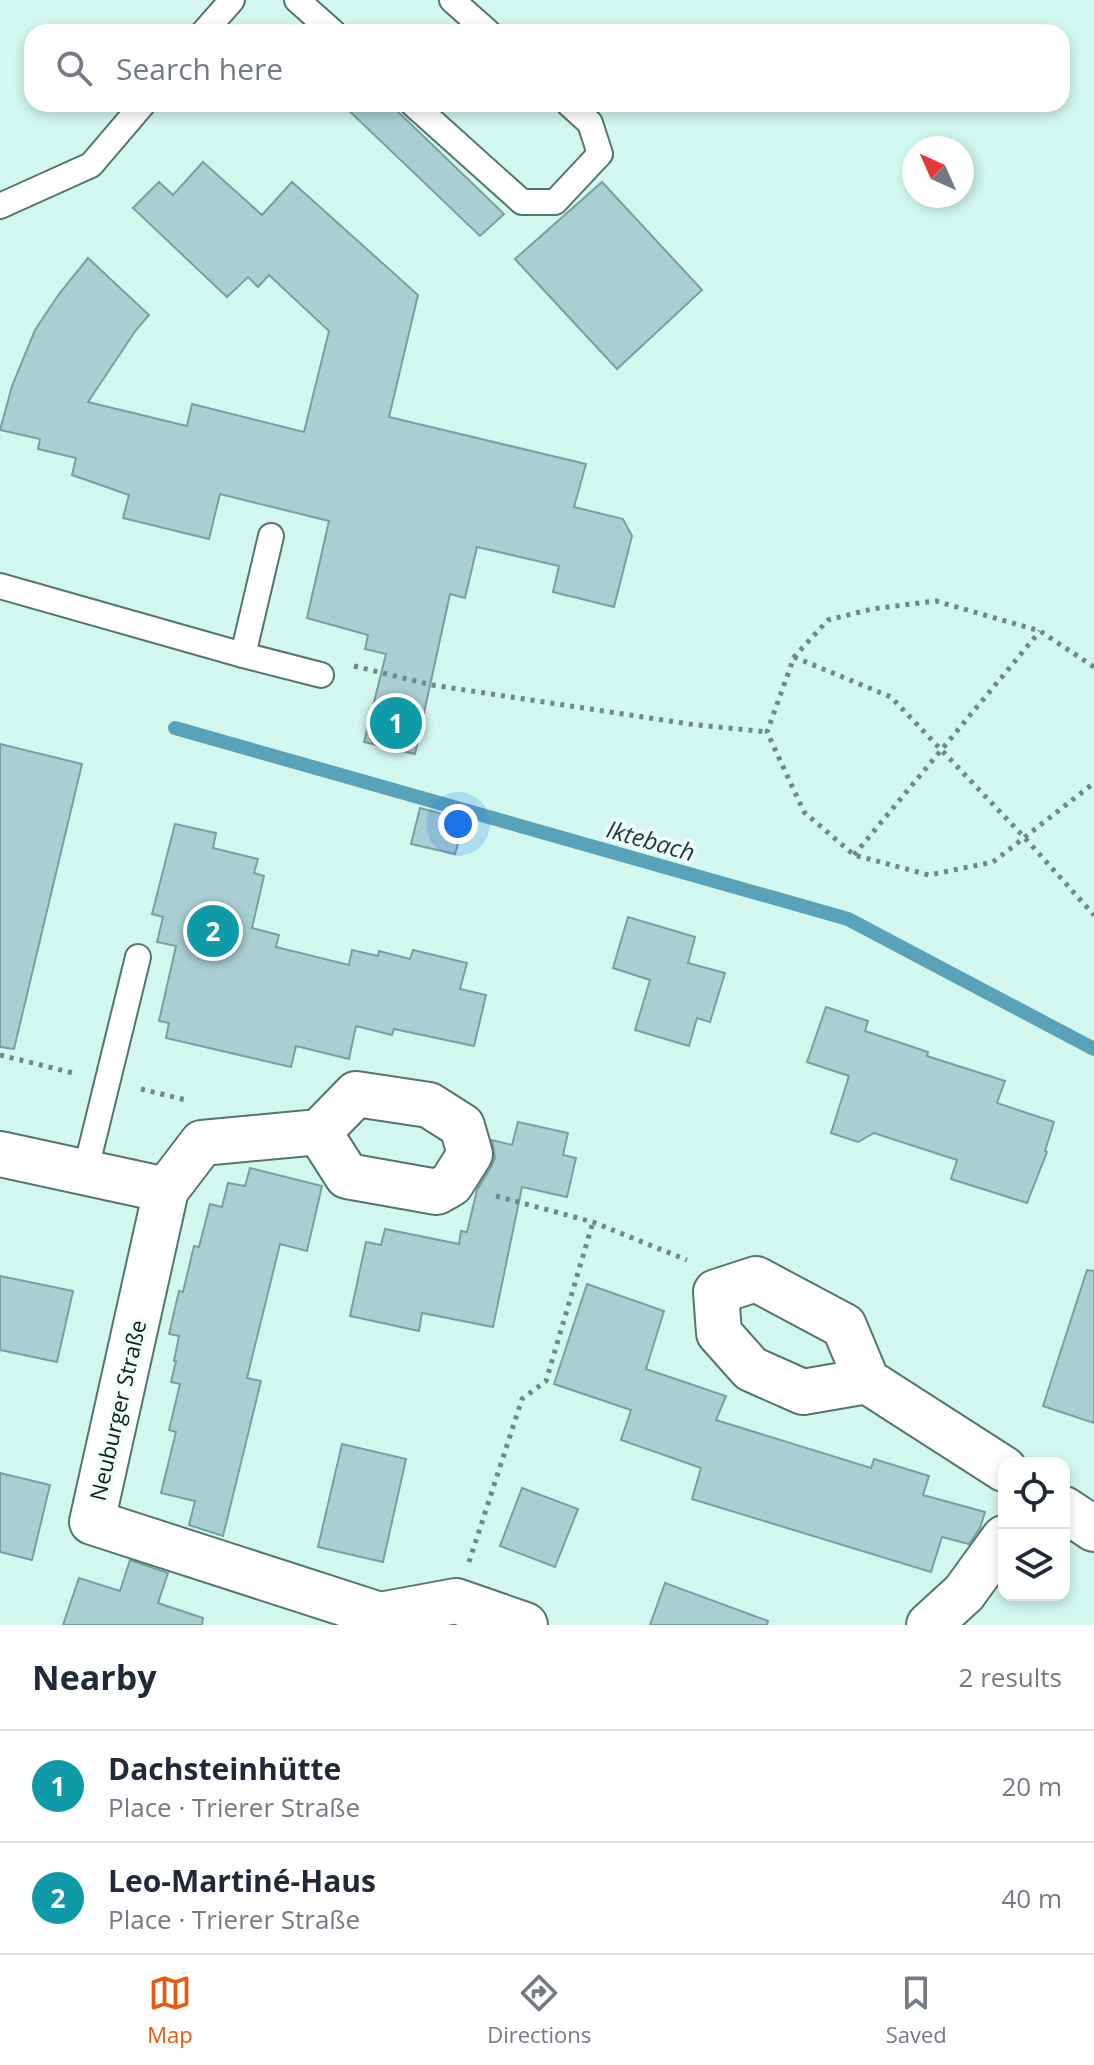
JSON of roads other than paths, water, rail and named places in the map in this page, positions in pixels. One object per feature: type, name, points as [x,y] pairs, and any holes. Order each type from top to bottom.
[{"type":"street","points":[[0,1154],[166,1190],[202,1143],[319,1132],[356,1094],[429,1105],[462,1126],[470,1154],[451,1184],[437,1192],[347,1176],[319,1132]]},
{"type":"street","name":"Neuburger Straße","points":[[166,1190],[92,1522],[384,1620],[456,1601],[525,1625]]},
{"type":"street","points":[[867,1381],[803,1392],[751,1369],[719,1333],[716,1292],[756,1279],[844,1326],[867,1381],[998,1465]]},
{"type":"street","points":[[1070,1513],[1094,1529]]},
{"type":"street","points":[[929,1625],[964,1593],[998,1546]]},
{"type":"lane","points":[[211,24],[232,0]]},
{"type":"lane","points":[[297,0],[324,24]]},
{"type":"lane","points":[[452,0],[479,24]]},
{"type":"lane","points":[[0,206],[91,165],[136,112]]},
{"type":"lane","points":[[422,112],[522,202],[555,202],[600,154],[590,123],[578,112]]},
{"type":"lane","points":[[243,655],[271,536]]},
{"type":"lane","points":[[0,586],[321,675]]},
{"type":"lane","points":[[85,1173],[138,957]]},
{"type":"waterway","name":"Iktebach","points":[[175,728],[848,919],[1094,1049]]},
{"type":"place","name":"Dachsteinhütte","points":[[396,723]]},
{"type":"place","name":"Leo-Martiné-Haus","points":[[213,931]]}]
